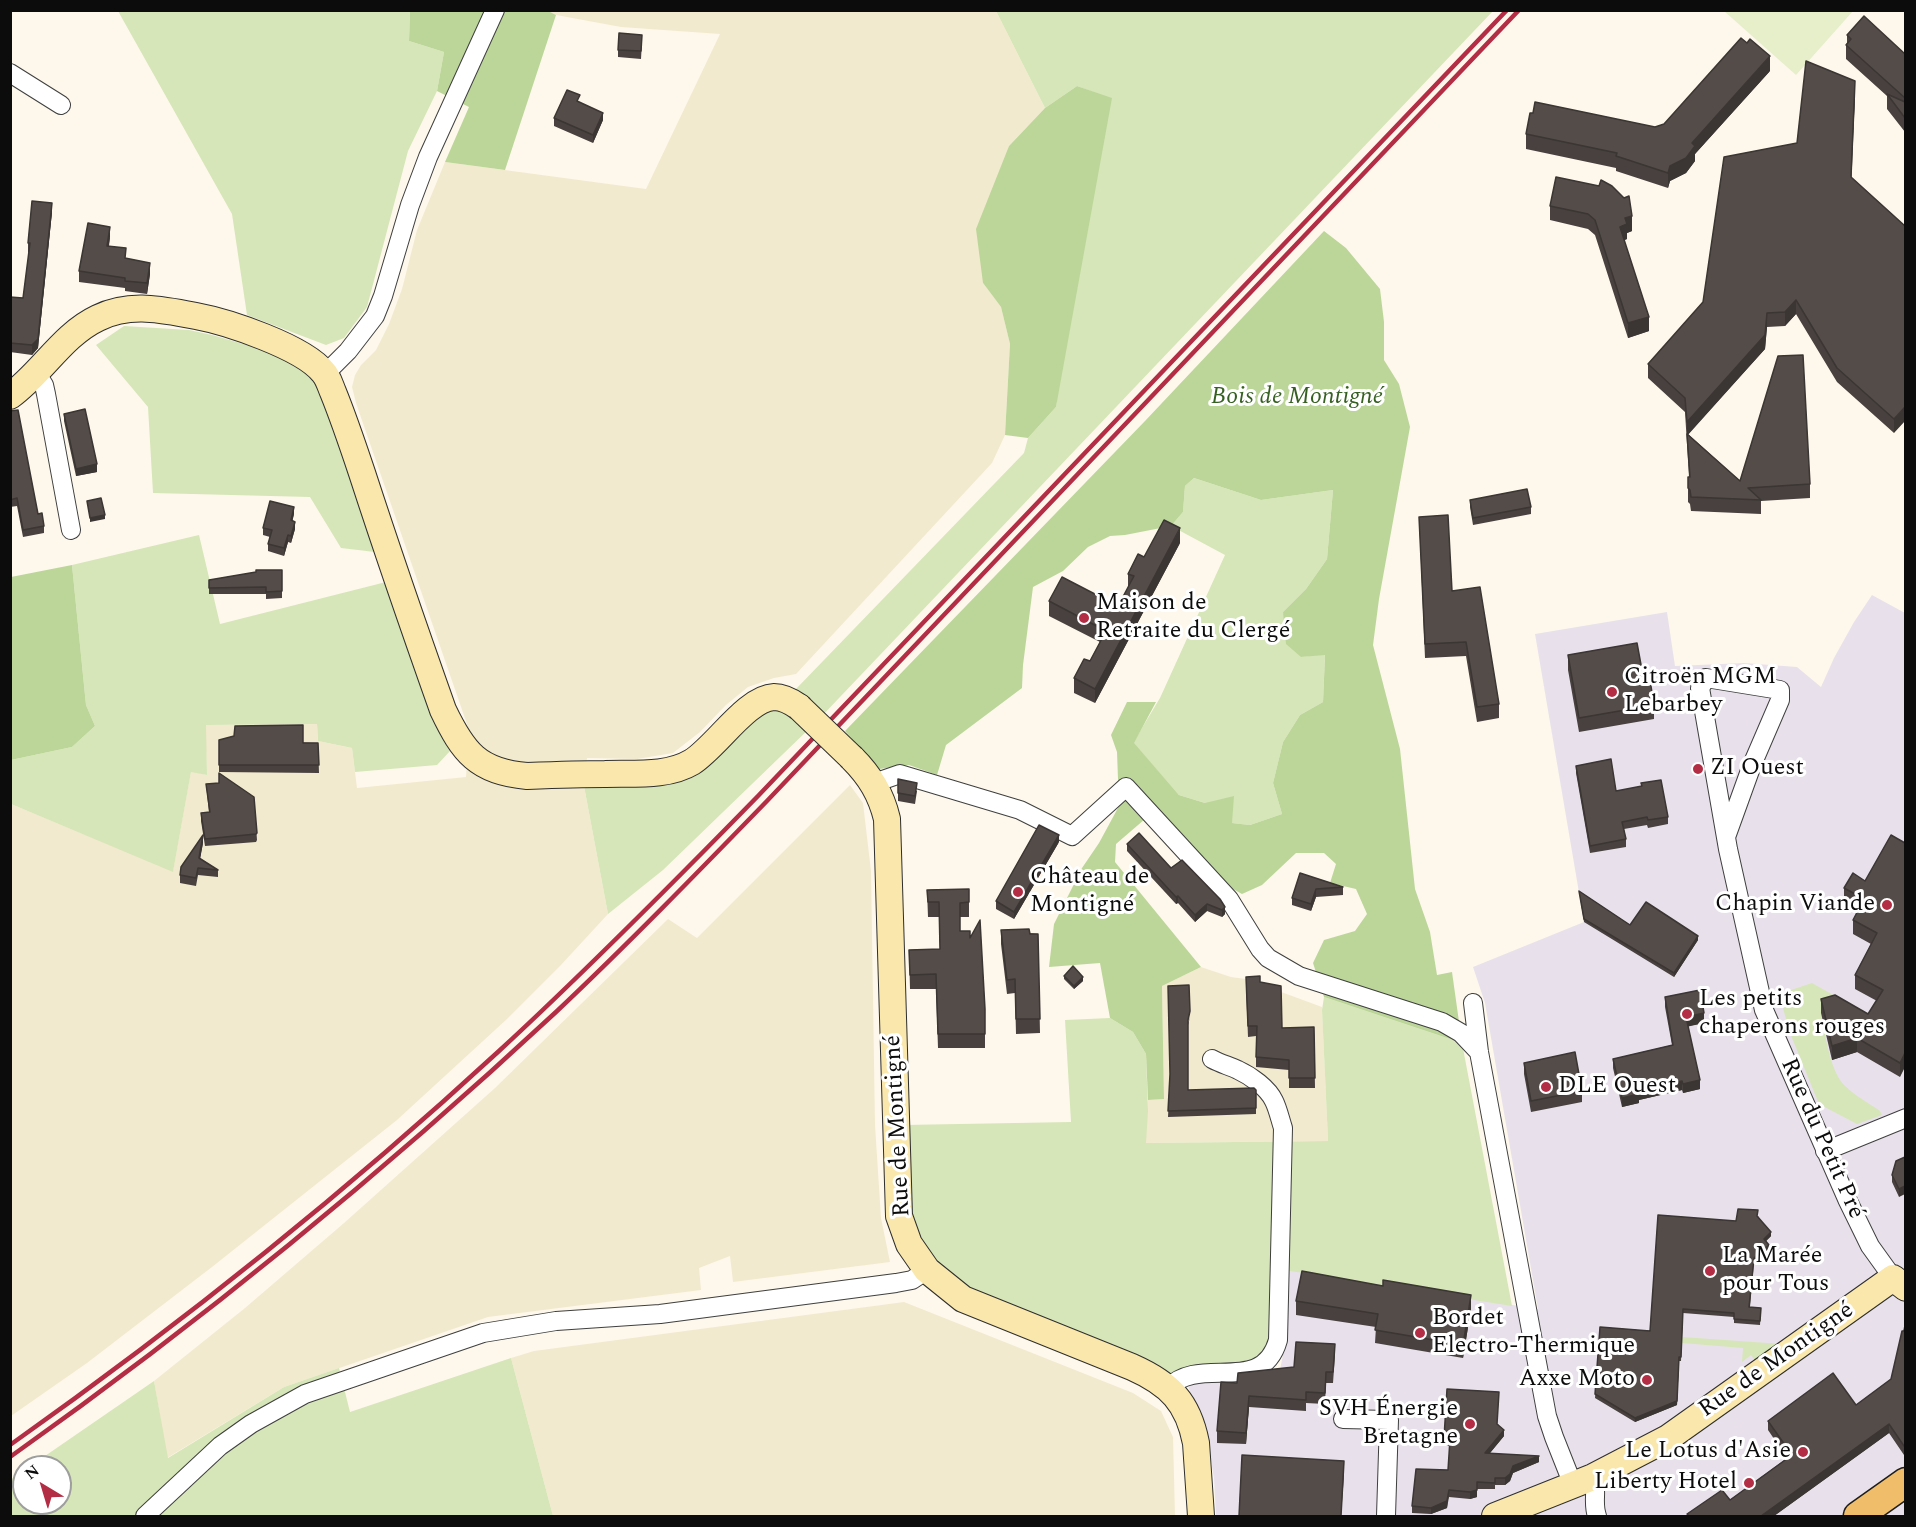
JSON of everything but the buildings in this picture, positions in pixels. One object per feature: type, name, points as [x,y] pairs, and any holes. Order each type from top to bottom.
[{"type":"main road","points":[[1858,1516],[1905,1482]]},
{"type":"street","points":[[10,396],[37,374],[71,336],[84,326],[100,317],[127,310],[151,308],[205,318],[246,330],[313,360],[325,374],[348,351],[375,315],[383,296],[410,205],[428,157],[495,10]]},
{"type":"street","points":[[10,73],[61,105]]},
{"type":"street","points":[[37,374],[44,385],[46,394],[71,531]]},
{"type":"street","name":"Rue de Montigné","points":[[325,374],[346,426],[443,710],[458,737],[476,759],[489,768],[505,774],[527,776],[657,772],[680,768],[693,761],[748,710],[766,698],[776,697],[783,698],[799,707],[852,758],[874,783],[884,805],[886,819],[899,1216],[909,1244],[927,1270],[963,1299],[1132,1367],[1150,1375],[1168,1388],[1184,1407],[1194,1431],[1201,1516]]},
{"type":"street","name":"Rue du Petit Pré","points":[[1726,837],[1752,765],[1780,700],[1780,690],[1706,678],[1700,688],[1726,837],[1764,1010],[1825,1151],[1870,1246],[1899,1283]]},
{"type":"street","points":[[874,783],[900,774],[1020,810],[1072,836],[1126,787],[1229,899],[1268,958],[1299,976],[1442,1022],[1461,1033],[1479,1052]]},
{"type":"street","points":[[1473,1003],[1479,1052],[1545,1407],[1554,1437],[1583,1481],[1597,1488],[1595,1502],[1597,1516]]},
{"type":"street","points":[[1168,1388],[1186,1375],[1253,1370],[1268,1361],[1278,1340],[1283,1128],[1274,1099],[1264,1088],[1238,1069],[1212,1059]]},
{"type":"street","points":[[1825,1151],[1905,1118]]},
{"type":"street","points":[[145,1516],[220,1446],[251,1424],[305,1394],[483,1333],[556,1321],[660,1314],[896,1283],[912,1280],[927,1270]]},
{"type":"street","name":"Rue de Montigné","points":[[1495,1516],[1583,1481],[1668,1438],[1899,1283]]},
{"type":"street","points":[[1343,1419],[1389,1420],[1386,1516]]},
{"type":"shaded area","points":[[546,11],[996,11],[1045,108],[1009,146],[983,283],[1001,307],[1010,344],[1005,435],[992,463],[796,674],[774,678],[748,687],[726,705],[700,732],[673,753],[637,759],[587,758],[584,786],[608,914],[507,1019],[397,1120],[87,1363],[11,1416],[11,804],[173,871],[191,771],[207,775],[205,725],[317,724],[318,741],[352,748],[357,788],[466,777],[469,730],[356,403],[352,387],[355,375],[361,365],[376,350],[389,324],[402,289],[417,230],[445,162],[646,189],[720,34],[621,27],[556,15]]},
{"type":"shaded area","points":[[1872,595],[1905,613],[1905,1516],[1216,1516],[1214,1478],[1208,1444],[1187,1383],[1280,1370],[1285,1344],[1289,1270],[1538,1309],[1485,1003],[1473,967],[1584,922],[1535,634],[1667,612],[1675,666],[1744,663],[1797,667],[1821,687],[1834,658]]},
{"type":"shaded area","points":[[850,785],[863,803],[871,871],[875,1125],[881,1218],[890,1262],[733,1282],[730,1256],[699,1268],[701,1290],[488,1317],[284,1387],[167,1458],[154,1381],[245,1308],[344,1223],[495,1088],[668,919],[697,938]]},
{"type":"shaded area","points":[[1201,967],[1231,977],[1246,979],[1322,1007],[1328,1141],[1145,1143],[1148,1100],[1164,1099],[1162,986]]},
{"type":"shaded area","points":[[904,1302],[1133,1393],[1161,1411],[1173,1437],[1175,1516],[553,1516],[511,1358],[534,1351]]},
{"type":"green space","points":[[546,10],[556,15],[505,170],[445,162],[469,107],[437,91],[444,52],[409,41],[410,11]]},
{"type":"green space","points":[[118,11],[410,11],[409,41],[444,52],[437,91],[408,151],[367,307],[344,338],[326,345],[247,315],[232,214]]},
{"type":"green space","points":[[996,11],[1493,11],[820,718],[795,690],[1024,453],[1028,438],[1056,407],[1093,92],[1077,86],[1045,108]]},
{"type":"green space","points":[[1724,11],[1853,11],[1796,75]]},
{"type":"green space","points":[[1077,86],[1112,98],[1056,407],[1028,438],[1005,435],[1010,344],[1001,307],[983,283],[976,229],[1009,146],[1045,108]]},
{"type":"green space","name":"Bois de Montigné","points":[[1324,231],[1346,248],[1380,289],[1384,322],[1384,360],[1399,384],[1410,427],[1373,645],[1400,749],[1415,889],[1430,932],[1437,975],[1452,972],[1462,1043],[1324,997],[1313,963],[1324,940],[1355,931],[1367,914],[1356,889],[1330,883],[1336,864],[1324,853],[1296,853],[1262,885],[1242,894],[1222,883],[1145,819],[1116,844],[1115,862],[1201,967],[1162,986],[1164,1099],[1148,1100],[1146,1054],[1133,1032],[1110,1018],[1100,963],[1049,967],[1054,924],[1082,868],[1119,806],[1117,752],[1111,735],[1127,702],[1156,702],[1134,743],[1179,795],[1205,803],[1234,796],[1232,823],[1250,825],[1282,814],[1273,783],[1283,742],[1300,715],[1323,702],[1325,655],[1301,657],[1286,644],[1283,612],[1306,589],[1327,559],[1333,490],[1261,500],[1194,478],[1185,486],[1183,512],[1171,526],[1110,536],[1088,547],[1063,571],[1033,587],[1022,688],[946,745],[937,775],[909,765],[879,769],[845,731],[1145,421]]},
{"type":"green space","points":[[124,326],[189,330],[212,335],[282,355],[310,373],[334,421],[375,552],[341,548],[310,497],[153,493],[148,407],[96,345]]},
{"type":"green space","points":[[1194,478],[1261,500],[1333,490],[1327,559],[1306,589],[1283,612],[1301,657],[1325,654],[1323,702],[1300,715],[1283,742],[1273,783],[1282,814],[1250,825],[1232,823],[1205,803],[1179,795],[1133,743],[1160,698],[1225,555],[1171,526],[1183,512],[1185,486]]},
{"type":"green space","points":[[199,535],[220,624],[386,582],[451,750],[437,765],[355,772],[352,748],[318,741],[317,724],[206,725],[207,775],[191,772],[173,872],[11,804],[11,760],[72,747],[95,726],[86,705],[72,565]]},
{"type":"green space","points":[[72,565],[86,705],[95,726],[72,747],[11,760],[11,577]]},
{"type":"green space","points":[[785,708],[811,727],[663,870],[608,914],[584,786],[616,787],[668,782],[705,769],[768,709]]},
{"type":"green space","points":[[1812,983],[1874,1018],[1821,1013],[1835,1072],[1849,1090],[1880,1111],[1882,1115],[1857,1124],[1819,1104],[1790,1033],[1779,994]]},
{"type":"green space","points":[[1324,997],[1462,1043],[1512,1306],[1278,1269],[1273,1341],[1252,1366],[1167,1376],[960,1287],[922,1256],[907,1212],[903,1125],[1071,1122],[1065,1020],[1110,1018],[1133,1032],[1146,1054],[1148,1111],[1146,1143],[1328,1141],[1322,1010]]},
{"type":"green space","points":[[1682,1337],[1782,1344],[1755,1360],[1751,1355],[1742,1362],[1743,1348],[1682,1343]]},
{"type":"green space","points":[[511,1358],[553,1516],[11,1516],[10,1480],[12,1479],[12,1515],[72,1515],[72,1455],[46,1455],[154,1381],[168,1458],[284,1387],[339,1368],[350,1412]]},
{"type":"railway","points":[[10,1445],[199,1305],[322,1206],[441,1104],[565,989],[758,796],[1507,10]]},
{"type":"railway","points":[[10,1457],[152,1353],[290,1244],[425,1130],[556,1012],[766,802],[1519,10]]},
{"type":"place","name":"Maison de Retraite du Clergé","points":[[1084,618]]},
{"type":"place","name":"Citroën MGM Lebarbey","points":[[1612,692]]},
{"type":"place","name":"ZI Ouest","points":[[1698,769]]},
{"type":"place","name":"Château de Montigné","points":[[1018,892]]},
{"type":"place","name":"Chapin Viande","points":[[1887,905]]},
{"type":"place","name":"Les petits chaperons rouges","points":[[1687,1014]]},
{"type":"place","name":"DLE Ouest","points":[[1546,1087]]},
{"type":"place","name":"La Marée pour Tous","points":[[1710,1271]]},
{"type":"place","name":"Bordet Electro-Thermique","points":[[1420,1333]]},
{"type":"place","name":"Axxe Moto","points":[[1647,1380]]},
{"type":"place","name":"SVH Énergie Bretagne","points":[[1470,1424]]},
{"type":"place","name":"Le Lotus d'Asie","points":[[1803,1452]]},
{"type":"place","name":"Liberty Hotel","points":[[1749,1483]]}]
